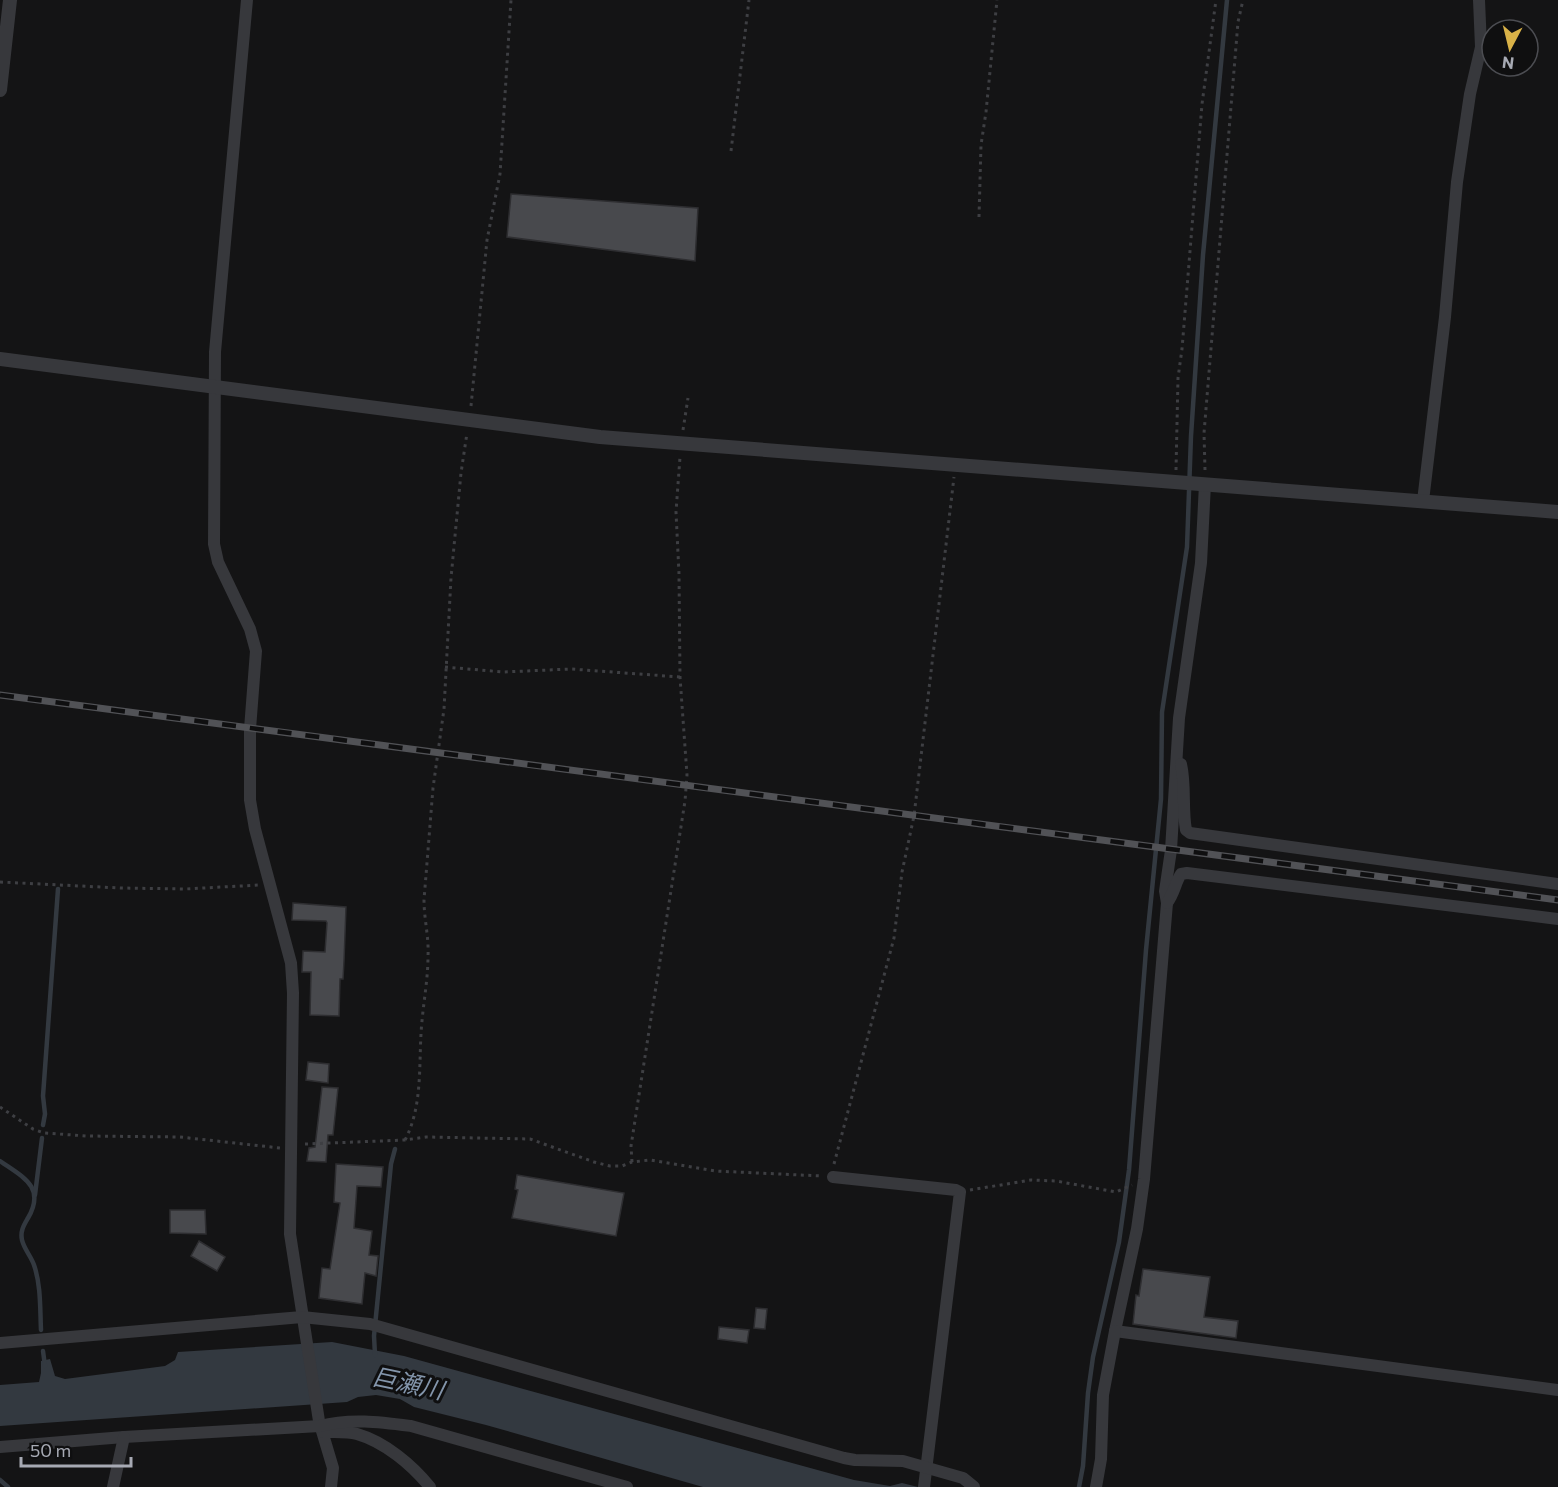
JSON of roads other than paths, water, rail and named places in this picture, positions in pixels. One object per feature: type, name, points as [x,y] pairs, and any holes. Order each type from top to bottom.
[{"type":"street","points":[[0,90],[10,0]]},
{"type":"street","points":[[248,0],[215,352],[214,544],[218,562],[249,629],[256,651],[250,729],[250,800],[255,829],[291,963],[293,993],[290,1234],[302,1320],[321,1426],[333,1468],[331,1487]]},
{"type":"street","points":[[1423,501],[1445,317],[1457,182],[1470,94],[1481,47],[1479,0]]},
{"type":"street","points":[[0,359],[600,437],[1558,512]]},
{"type":"street","points":[[1096,1487],[1101,1458],[1102,1395],[1137,1229],[1144,1179],[1167,903],[1165,891],[1171,850],[1179,718],[1201,563],[1203,484]]},
{"type":"street","points":[[1178,748],[1185,782],[1184,822],[1186,830],[1190,833],[1558,884]]},
{"type":"street","points":[[1167,903],[1174,893],[1178,879],[1182,874],[1187,873],[1558,919]]},
{"type":"street","points":[[833,1177],[960,1192],[925,1477]]},
{"type":"street","points":[[0,1343],[302,1320],[375,1325],[844,1458],[892,1460],[925,1477],[963,1478],[975,1487]]},
{"type":"street","points":[[1115,1331],[1558,1390]]},
{"type":"street","points":[[0,1447],[124,1437],[321,1426],[352,1421],[411,1426],[627,1487]]},
{"type":"street","points":[[321,1426],[355,1433],[375,1441],[396,1455],[430,1487]]},
{"type":"street","points":[[113,1487],[124,1437]]},
{"type":"water","name":"巨瀬川","points":[[332,1342],[404,1356],[854,1480],[890,1486],[902,1483],[918,1487],[703,1487],[486,1425],[414,1407],[400,1399],[376,1395],[358,1397],[347,1402],[0,1426],[0,1385],[39,1382],[41,1361],[50,1359],[55,1376],[65,1379],[165,1366],[175,1360],[178,1352]]},
{"type":"waterway","points":[[1079,1487],[1093,1357],[1119,1242],[1129,1170],[1146,950],[1161,799],[1162,712],[1187,547],[1191,436],[1203,255],[1227,0]]},
{"type":"waterway","points":[[43,1125],[45,1114],[43,1096],[58,889]]},
{"type":"waterway","points":[[35,1195],[42,1138]]},
{"type":"waterway","name":"巨瀬川","points":[[375,1355],[374,1336],[391,1164],[395,1149]]},
{"type":"waterway","points":[[0,1161],[24,1178],[33,1191],[33,1207],[23,1228],[22,1237],[38,1281],[41,1330]]},
{"type":"waterway","points":[[43,1351],[45,1366]]},
{"type":"waterway","points":[[0,1480],[8,1487]]},
{"type":"railway","points":[[0,695],[1558,900]]}]
